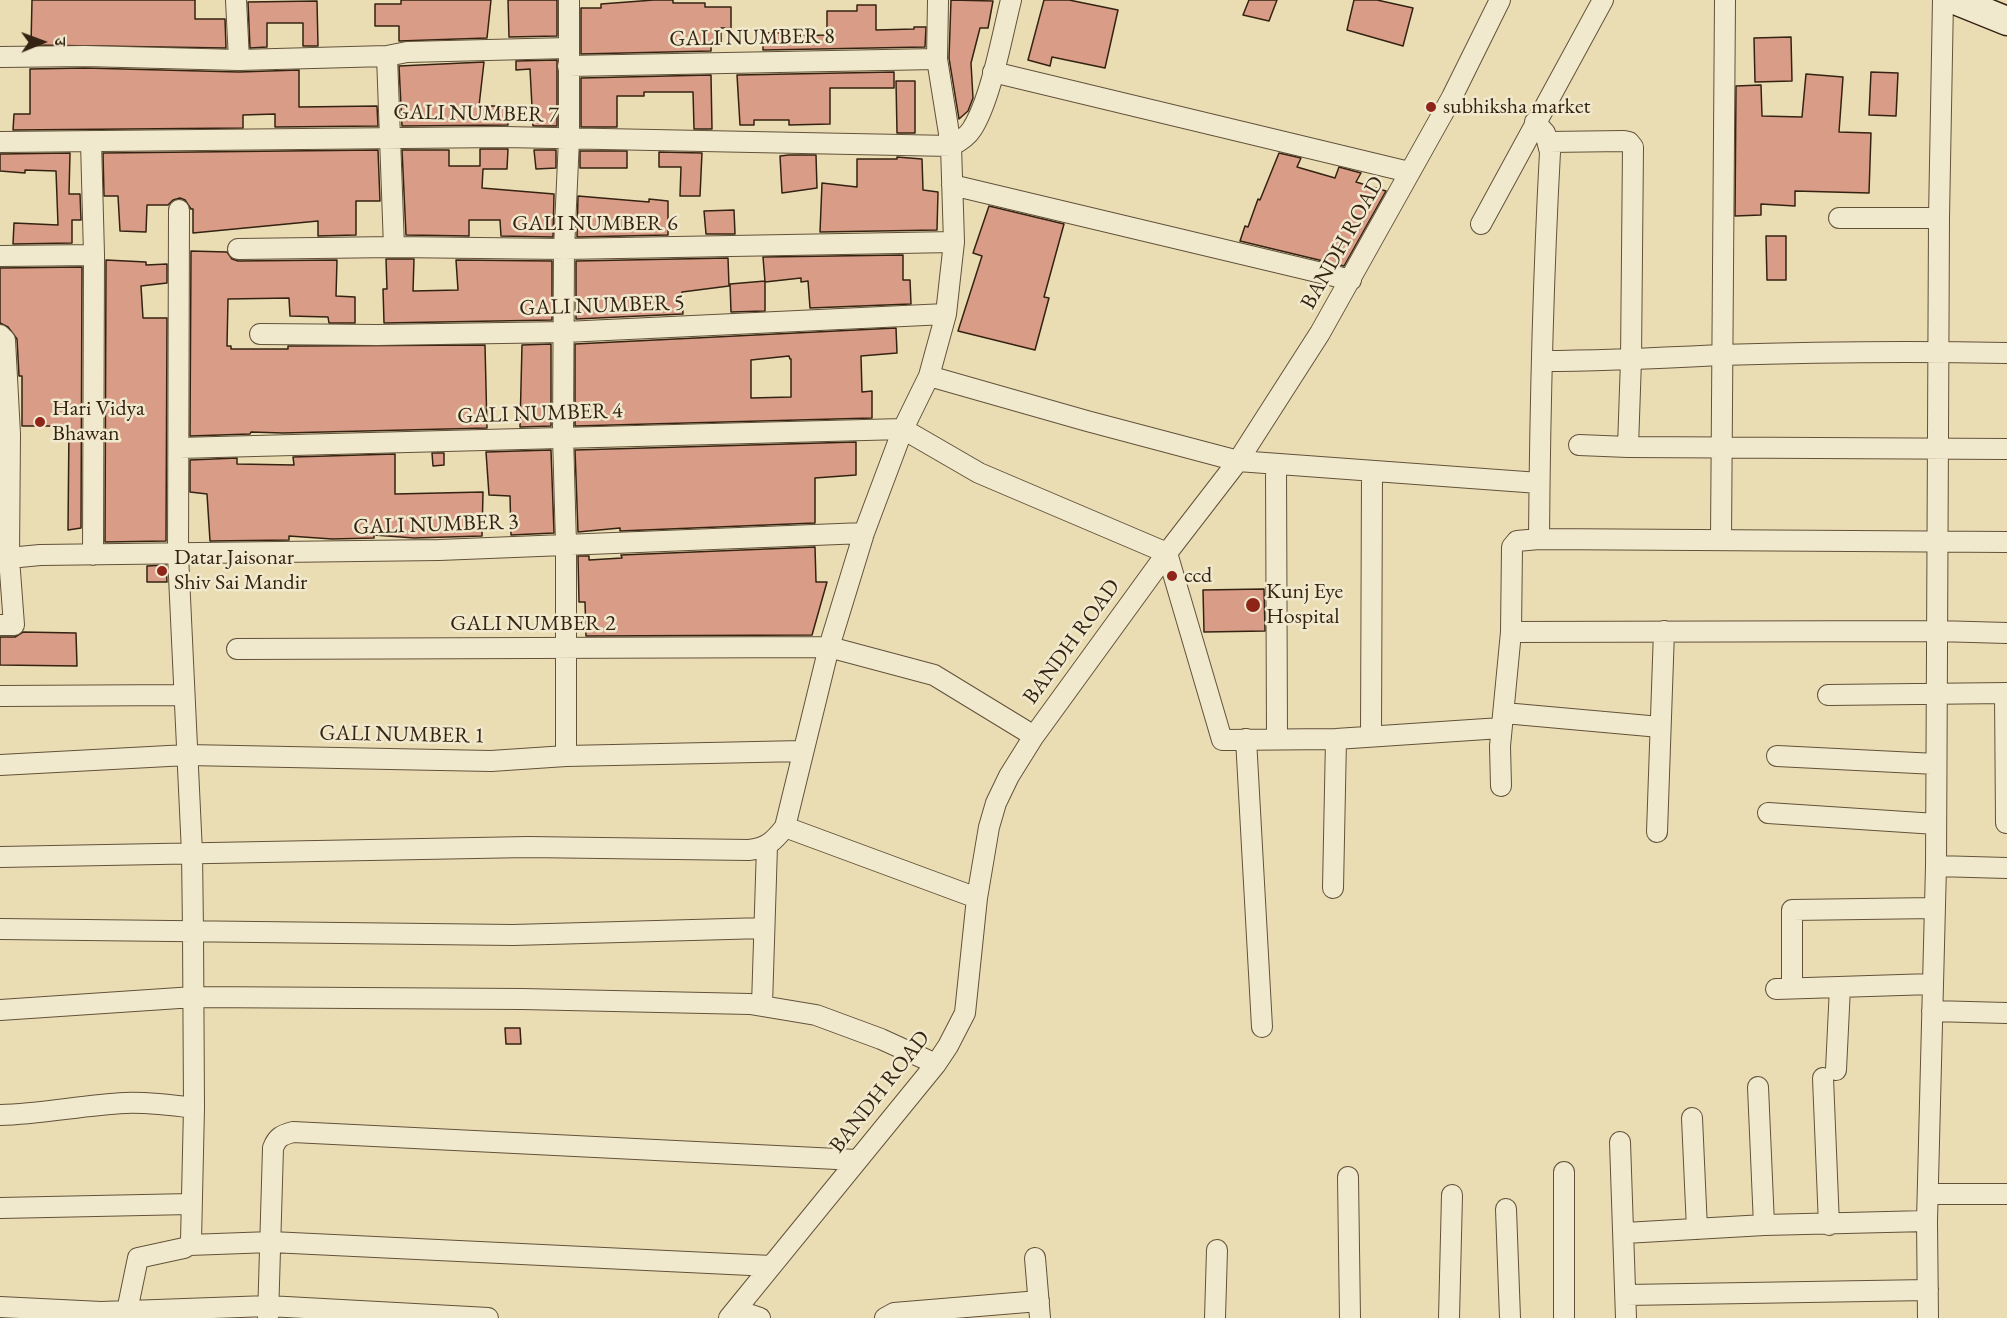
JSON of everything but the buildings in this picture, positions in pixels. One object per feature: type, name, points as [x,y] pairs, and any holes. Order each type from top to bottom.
[{"type":"street","points":[[236,0],[239,60]]},
{"type":"street","points":[[566,756],[566,544],[563,436],[564,249],[569,139],[569,0]]},
{"type":"street","points":[[0,857],[528,847],[749,850],[767,846],[785,827],[829,647],[864,533],[903,429],[929,376],[946,314],[954,242],[951,146],[937,59],[938,0]]},
{"type":"street","points":[[951,146],[971,131],[980,111],[993,72],[1011,0]]},
{"type":"street","name":"BANDH ROAD","points":[[733,1314],[936,1064],[948,1046],[965,1013],[977,898],[989,827],[996,803],[1034,736],[1167,553],[1238,461],[1320,333],[1452,97],[1500,0]]},
{"type":"street","points":[[1480,224],[1603,0]]},
{"type":"street","points":[[1720,539],[1725,0]]},
{"type":"street","points":[[1928,1318],[1927,1221],[1936,866],[1938,218],[1943,0]]},
{"type":"street","points":[[1955,0],[2000,12]]},
{"type":"street","name":"GALI NUMBER 8","points":[[0,57],[85,56],[239,60],[387,56],[407,52],[568,57],[937,59]]},
{"type":"street","points":[[387,56],[394,247]]},
{"type":"street","points":[[993,72],[1409,172]]},
{"type":"street","points":[[1535,122],[1545,133],[1548,142],[1542,302],[1539,539]]},
{"type":"street","name":"GALI NUMBER 7","points":[[0,142],[390,137],[951,146]]},
{"type":"street","points":[[91,141],[94,255],[93,555]]},
{"type":"street","points":[[1548,142],[1624,141],[1629,142],[1633,147],[1628,447]]},
{"type":"street","points":[[952,185],[1351,280]]},
{"type":"street","points":[[179,210],[178,555],[192,854],[194,998],[194,1108],[189,1245]]},
{"type":"street","points":[[1839,218],[1938,218]]},
{"type":"street","name":"GALI NUMBER 6","points":[[238,249],[394,247],[564,249],[954,242]]},
{"type":"street","points":[[0,256],[94,255]]},
{"type":"street","name":"GALI NUMBER 5","points":[[260,334],[564,332],[946,314]]},
{"type":"street","points":[[0,335],[5,340],[4,527],[9,558],[14,625],[0,625]]},
{"type":"street","points":[[1543,361],[1938,351],[2007,353]]},
{"type":"street","points":[[929,376],[1087,422],[1238,461],[1539,483]]},
{"type":"street","points":[[903,429],[979,473],[1167,553],[1220,738],[1224,740],[1336,739],[1503,720],[1660,728]]},
{"type":"street","name":"GALI NUMBER 4","points":[[179,448],[563,436],[903,429]]},
{"type":"street","points":[[1580,445],[2007,449]]},
{"type":"street","points":[[1276,465],[1276,738]]},
{"type":"street","points":[[1371,735],[1372,472]]},
{"type":"street","name":"GALI NUMBER 3","points":[[9,558],[40,555],[439,550],[864,533]]},
{"type":"street","points":[[1501,786],[1500,746],[1511,632],[1512,547],[1517,541],[1720,539],[2007,542]]},
{"type":"street","points":[[1657,832],[1664,631]]},
{"type":"street","points":[[1511,632],[1937,631],[2007,633]]},
{"type":"street","name":"GALI NUMBER 2","points":[[237,649],[829,647],[934,675],[1034,736]]},
{"type":"street","points":[[1828,695],[2006,693],[2006,823]]},
{"type":"street","points":[[0,696],[184,695]]},
{"type":"street","points":[[1246,739],[1262,1027]]},
{"type":"street","points":[[1334,888],[1336,739]]},
{"type":"street","name":"GALI NUMBER 1","points":[[0,765],[187,755],[491,761],[566,756],[803,751]]},
{"type":"street","points":[[1777,756],[1936,764]]},
{"type":"street","points":[[1768,813],[1936,824]]},
{"type":"street","points":[[785,827],[977,898]]},
{"type":"street","points":[[762,1005],[767,846]]},
{"type":"street","points":[[1936,866],[2007,868]]},
{"type":"street","points":[[1932,984],[1784,988],[1792,910],[1934,908]]},
{"type":"street","points":[[0,930],[513,935],[764,928]]},
{"type":"street","points":[[1829,1225],[1829,1074],[1840,987]]},
{"type":"street","points":[[0,1010],[194,998],[522,999],[762,1005],[816,1015],[882,1039],[936,1064]]},
{"type":"street","points":[[1932,1011],[2007,1012]]},
{"type":"street","points":[[1758,1087],[1764,1225]]},
{"type":"street","points":[[0,1115],[123,1103],[194,1108]]},
{"type":"street","points":[[1692,1118],[1697,1229]]},
{"type":"street","points":[[268,1312],[273,1148],[279,1137],[293,1132],[857,1160]]},
{"type":"street","points":[[1620,1142],[1626,1318]]},
{"type":"street","points":[[1564,1172],[1564,1318]]},
{"type":"street","points":[[1348,1177],[1350,1318]]},
{"type":"street","points":[[1928,1194],[2007,1194]]},
{"type":"street","points":[[1449,1318],[1452,1195]]},
{"type":"street","points":[[0,1208],[191,1204]]},
{"type":"street","points":[[1506,1209],[1510,1318]]},
{"type":"street","points":[[1624,1233],[1764,1225],[1927,1221]]},
{"type":"street","points":[[127,1311],[138,1258],[189,1245],[271,1242],[771,1266]]},
{"type":"street","points":[[1215,1318],[1217,1250]]},
{"type":"street","points":[[885,1318],[894,1313],[1039,1310],[1035,1258]]},
{"type":"street","points":[[1626,1295],[1928,1290]]},
{"type":"street","points":[[0,1307],[488,1318]]},
{"type":"street","points":[[733,1314],[760,1318]]},
{"type":"place","name":"subhiksha market","points":[[1431,107]]},
{"type":"place","name":"Hari Vidya Bhawan","points":[[40,422]]},
{"type":"place","name":"Datar Jaisonar Shiv Sai Mandir","points":[[162,571]]},
{"type":"place","name":"ccd","points":[[1172,576]]},
{"type":"place","name":"Kunj Eye Hospital","points":[[1253,605]]}]
